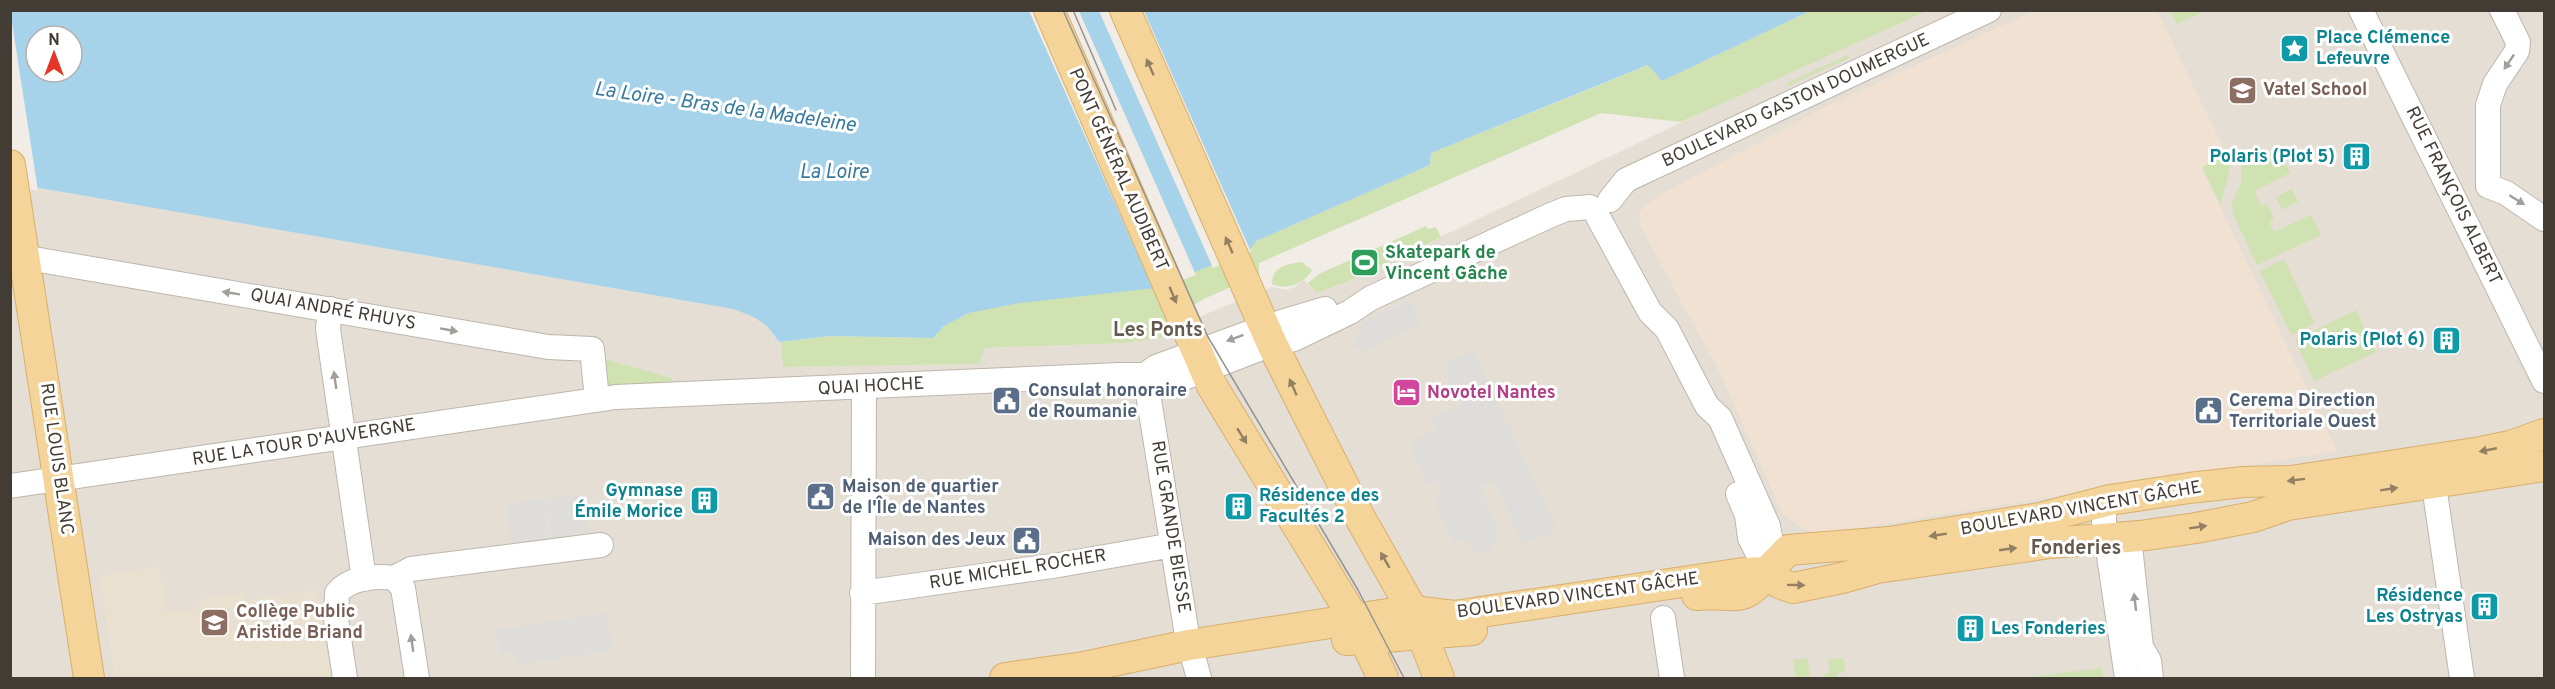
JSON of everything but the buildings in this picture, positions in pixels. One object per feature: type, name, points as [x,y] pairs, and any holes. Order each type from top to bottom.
[{"type":"main road","name":"PONT GÉNÉRAL AUDIBERT","points":[[1049,10],[1196,351],[1360,629],[1383,678]]},
{"type":"main road","points":[[1125,10],[1252,299],[1348,496],[1418,623],[1439,678]]},
{"type":"main road","name":"RUE LOUIS BLANC","points":[[10,165],[20,251],[59,479],[89,678]]},
{"type":"main road","name":"BOULEVARD VINCENT GÂCHE","points":[[1767,572],[1779,583],[1793,588],[1877,568],[2049,543],[2118,539],[2233,521],[2288,505],[2432,471],[2510,446],[2544,432]]},
{"type":"main road","name":"BOULEVARD VINCENT GÂCHE","points":[[1005,678],[1084,667],[1194,662],[1360,629],[1418,623],[1743,573],[1767,572],[1788,550],[1832,546],[1851,547],[1956,532],[2040,518],[2104,502],[2234,483],[2544,466]]},
{"type":"street","name":"BOULEVARD GASTON DOUMERGUE","points":[[1602,209],[1626,180],[1989,10]]},
{"type":"street","name":"RUE FRANÇOIS ALBERT","points":[[2361,10],[2544,381]]},
{"type":"street","points":[[2488,186],[2488,105],[2495,84],[2517,51],[2518,42],[2502,10]]},
{"type":"street","points":[[2457,204],[2488,186]]},
{"type":"street","points":[[2488,186],[2506,193],[2544,219]]},
{"type":"street","points":[[1145,375],[1156,367],[1196,351],[1269,335],[1294,339],[1350,312],[1371,298],[1566,209],[1602,209],[1665,306],[1667,329],[1707,406],[1720,418],[1768,526],[1770,537],[1767,572]]},
{"type":"street","name":"QUAI ANDRÉ RHUYS","points":[[20,251],[548,347],[592,349],[597,399]]},
{"type":"street","points":[[330,309],[328,329],[364,579]]},
{"type":"street","name":"QUAI HOCHE","points":[[597,399],[714,392],[1145,375]]},
{"type":"street","name":"RUE GRANDE BIESSE","points":[[1145,375],[1194,662]]},
{"type":"street","points":[[863,678],[864,387]]},
{"type":"street","name":"RUE LA TOUR D'AUVERGNE","points":[[10,486],[597,399]]},
{"type":"street","points":[[2432,471],[2462,678]]},
{"type":"street","points":[[2104,502],[2118,539],[2131,660],[2149,662],[2151,678]]},
{"type":"street","points":[[345,678],[336,619],[337,593],[351,581],[394,578],[411,569],[601,545]]},
{"type":"street","name":"RUE MICHEL ROCHER","points":[[862,593],[1173,545]]},
{"type":"street","points":[[394,578],[403,588],[417,678]]},
{"type":"street","points":[[1663,618],[1672,678]]},
{"type":"shaded area","points":[[1927,11],[2544,11],[2544,678],[11,678],[11,183],[733,309],[755,317],[770,328],[781,342],[784,367],[979,364],[985,348],[1124,343],[1162,337],[1167,330],[1272,287],[1286,290],[1304,280],[1316,293],[1339,285],[1756,87]]},
{"type":"shaded area","points":[[2034,11],[2157,11],[2227,155],[2202,168],[2337,451],[1815,535],[1783,515],[1720,373],[1639,224],[1640,211],[1659,195],[1829,105]]},
{"type":"shaded area","points":[[1410,300],[1422,324],[1366,352],[1352,348],[1363,322]]},
{"type":"shaded area","points":[[1474,351],[1557,530],[1523,544],[1494,481],[1480,487],[1496,524],[1499,540],[1490,542],[1491,551],[1471,554],[1474,545],[1459,538],[1455,546],[1434,500],[1443,495],[1436,481],[1428,485],[1409,443],[1437,430],[1432,417],[1461,405],[1443,365]]},
{"type":"shaded area","points":[[584,494],[590,543],[553,548],[546,499]]},
{"type":"shaded area","points":[[544,499],[550,548],[512,553],[506,504]]},
{"type":"shaded area","name":"Collège Public Aristide Briand","points":[[159,566],[167,613],[197,609],[199,599],[243,593],[244,601],[318,590],[331,678],[115,678],[99,576]]},
{"type":"shaded area","points":[[607,613],[613,650],[517,665],[515,652],[500,654],[496,630]]},
{"type":"green space","points":[[1810,11],[1927,11],[1681,122],[1601,113],[1259,263],[1259,274],[1206,298],[1167,320],[1166,335],[1163,337],[1124,343],[985,348],[979,364],[783,367],[781,342],[829,336],[933,338],[944,326],[969,313],[1248,250],[1256,241],[1430,165],[1431,153],[1649,65],[1662,81]]},
{"type":"green space","points":[[2170,11],[2205,11],[2177,24]]},
{"type":"green space","points":[[1848,55],[1849,58],[1788,86],[1787,83]]},
{"type":"green space","points":[[2279,149],[2290,173],[2254,191],[2261,206],[2267,204],[2274,219],[2269,222],[2274,232],[2311,215],[2321,235],[2257,265],[2233,214],[2232,203],[2241,183],[2241,166]]},
{"type":"green space","points":[[2227,155],[2230,168],[2221,206],[2202,167]]},
{"type":"green space","points":[[2292,189],[2298,202],[2282,210],[2276,197]]},
{"type":"green space","name":"Skatepark de Vincent Gâche","points":[[1426,226],[1428,229],[1436,227],[1441,237],[1344,283],[1316,293],[1308,283],[1319,274]]},
{"type":"green space","points":[[2284,259],[2315,323],[2291,335],[2260,271]]},
{"type":"green space","points":[[1302,262],[1312,270],[1305,279],[1284,287],[1272,284],[1275,273],[1282,267]]},
{"type":"green space","points":[[2356,310],[2376,352],[2314,381],[2295,340]]},
{"type":"green space","points":[[601,358],[672,378],[672,387],[605,388]]},
{"type":"green space","points":[[1807,658],[1810,676],[1796,678],[1793,660]]},
{"type":"green space","points":[[1844,658],[1845,671],[1838,673],[1838,678],[1824,678],[1824,674],[1830,673],[1828,660]]},
{"type":"green space","points":[[2102,668],[2103,678],[2022,678]]},
{"type":"water","name":"La Loire","points":[[11,11],[1810,11],[1662,81],[1648,65],[1431,153],[1430,165],[1256,241],[1249,250],[1156,288],[1019,303],[969,313],[944,326],[933,338],[829,336],[781,342],[758,320],[733,309],[11,183]]},
{"type":"pier","points":[[1029,11],[1079,11],[1196,275],[1154,291]]},
{"type":"pier","points":[[1099,11],[1144,11],[1251,252],[1213,268]]},
{"type":"pier","points":[[11,16],[38,191],[10,186]]},
{"type":"tram line","points":[[1063,10],[1208,337],[1358,590],[1404,678]]},
{"type":"tram line","points":[[1073,10],[1116,110]]},
{"type":"place","name":"Place Clémence Lefeuvre","points":[[2295,48]]},
{"type":"place","name":"Vatel School","points":[[2242,90]]},
{"type":"place","name":"Polaris (Plot 5)","points":[[2356,157]]},
{"type":"place","name":"Skatepark de Vincent Gâche","points":[[1364,263]]},
{"type":"place","name":"Polaris (Plot 6)","points":[[2446,340]]},
{"type":"place","name":"Novotel Nantes","points":[[1406,393]]},
{"type":"place","name":"Consulat honoraire de Roumanie","points":[[1007,401]]},
{"type":"place","name":"Cerema Direction Territoriale Ouest","points":[[2208,411]]},
{"type":"place","name":"Maison de quartier de l'Île de Nantes","points":[[821,497]]},
{"type":"place","name":"Gymnase Émile Morice","points":[[704,501]]},
{"type":"place","name":"Résidence des Facultés 2","points":[[1238,506]]},
{"type":"place","name":"Maison des Jeux","points":[[1027,540]]},
{"type":"place","name":"Résidence Les Ostryas","points":[[2484,606]]},
{"type":"place","name":"Collège Public Aristide Briand","points":[[215,622]]},
{"type":"place","name":"Les Fonderies","points":[[1970,629]]},
{"type":"district","name":"Les Ponts","points":[[1158,331]]},
{"type":"district","name":"Fonderies","points":[[2076,549]]},
{"type":"water label","name":"La Loire - Bras de la Madeleine","points":[[725,108]]}]
